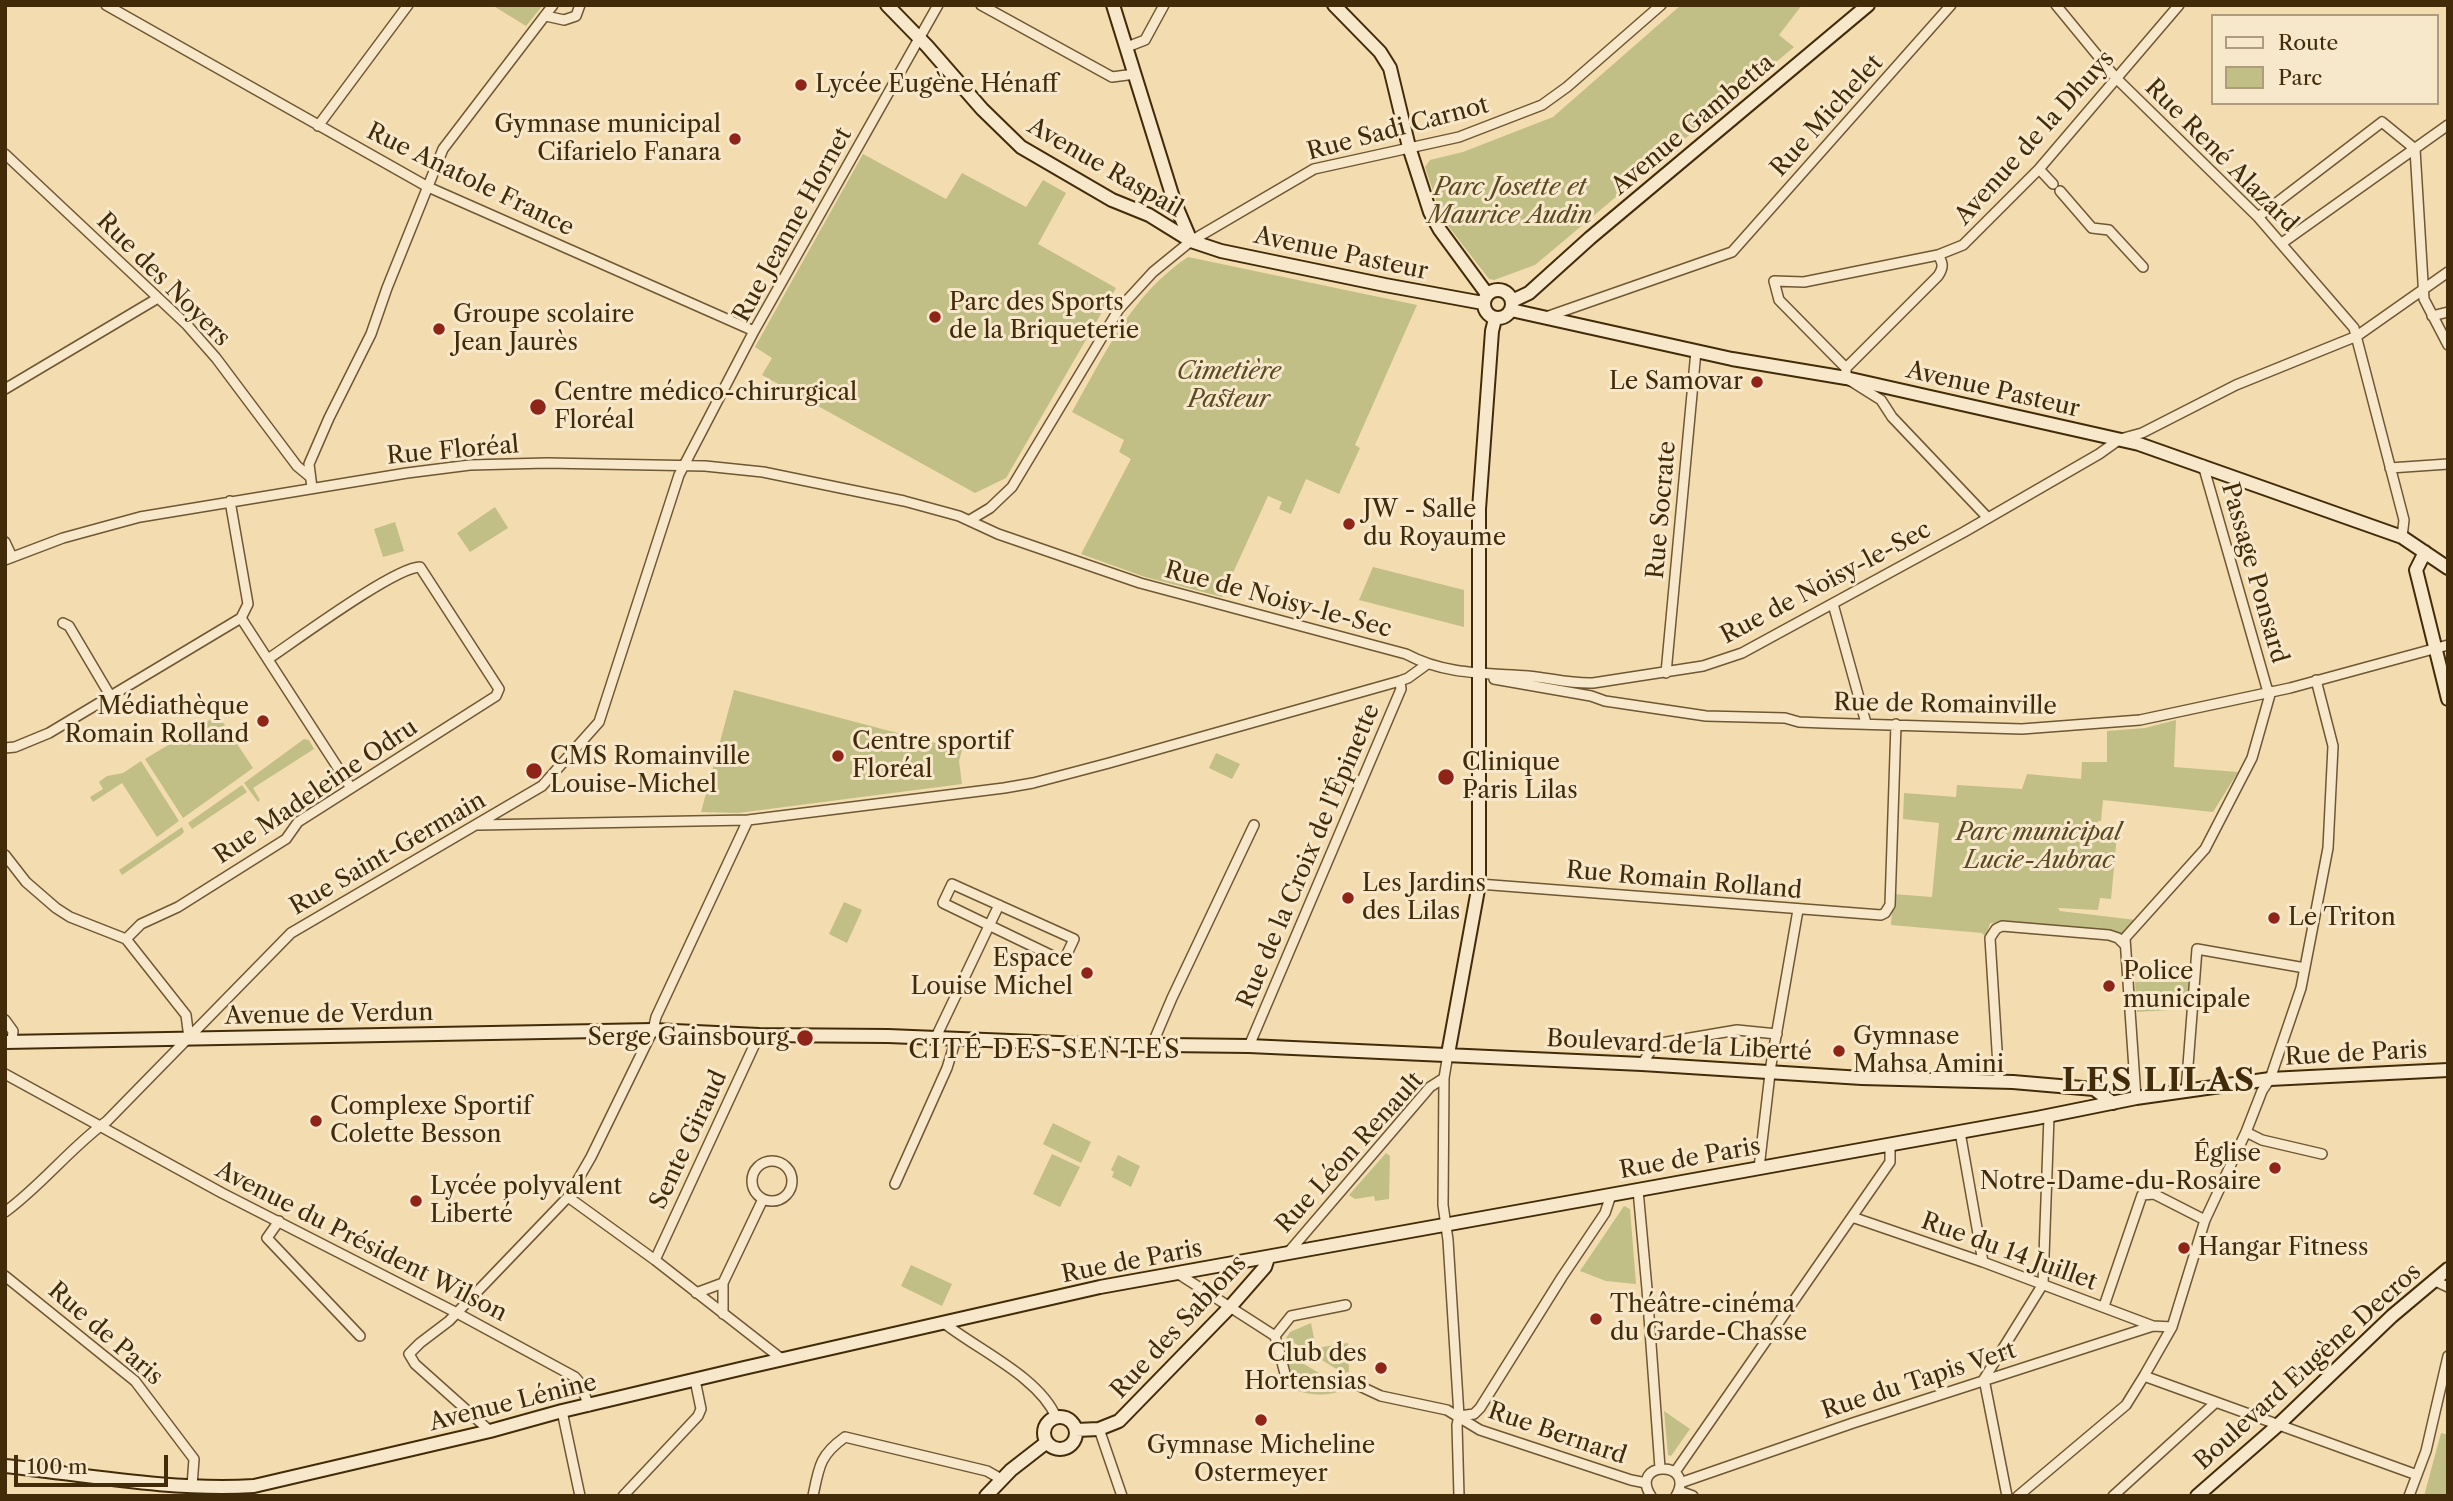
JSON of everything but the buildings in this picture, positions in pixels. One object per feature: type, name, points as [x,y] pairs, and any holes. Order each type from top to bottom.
[{"type":"main road","name":"Avenue Raspail","points":[[887,5],[920,38],[982,109],[1021,147],[1112,200],[1149,215],[1191,241]]},
{"type":"main road","points":[[1113,5],[1174,201],[1191,241]]},
{"type":"main road","points":[[1334,5],[1380,52],[1390,68],[1409,147],[1430,212],[1485,298],[1485,311],[1495,319],[1505,317],[1511,306],[1508,294],[1499,290],[1485,298]]},
{"type":"main road","name":"Avenue Gambetta","points":[[1511,306],[1868,5]]},
{"type":"main road","name":"Avenue Pasteur","points":[[1191,241],[1221,251],[1373,282],[1485,298]]},
{"type":"main road","name":"Avenue Pasteur","points":[[1511,306],[1543,318],[1696,351],[1846,373],[2120,439],[2203,465],[2402,537],[2448,568]]},
{"type":"main road","points":[[1448,1054],[1479,884],[1479,509],[1495,319]]},
{"type":"main road","points":[[2425,552],[2416,570],[2448,699]]},
{"type":"main road","name":"Avenue de Verdun","points":[[9,1042],[653,1030],[956,1039]]},
{"type":"main road","name":"Boulevard de la Liberté","points":[[956,1039],[1448,1054],[1862,1078],[1999,1082],[2094,1088],[2113,1103]]},
{"type":"main road","name":"Rue de Paris","points":[[783,1360],[1100,1287],[2136,1098],[2270,1079],[2448,1070]]},
{"type":"main road","name":"Rue des Sablons","points":[[1076,1430],[1099,1429],[1119,1421],[1230,1307],[1265,1267],[1268,1258]]},
{"type":"main road","name":"Boulevard Eugène Decros","points":[[2197,1496],[2277,1426],[2373,1333],[2448,1269]]},
{"type":"main road","name":"Avenue Lénine","points":[[255,1491],[562,1411],[783,1360]]},
{"type":"main road","points":[[1056,1417],[1069,1420],[1076,1430],[1074,1441],[1066,1448],[1055,1448],[1047,1442],[1044,1429],[1056,1417]]},
{"type":"main road","points":[[986,1496],[1001,1479],[1047,1442]]},
{"type":"main road","points":[[5,1466],[255,1491]]},
{"type":"street","name":"Rue Anatole France","points":[[106,5],[428,187],[754,331]]},
{"type":"street","points":[[318,126],[408,5]]},
{"type":"street","points":[[312,488],[309,464],[371,334],[391,276],[443,149],[553,5]]},
{"type":"street","points":[[546,16],[564,20],[576,16],[580,5]]},
{"type":"street","name":"Rue Jeanne Hornet","points":[[684,466],[754,331],[938,5]]},
{"type":"street","points":[[981,5],[1112,78],[1135,74]]},
{"type":"street","points":[[1127,47],[1145,40],[1164,5]]},
{"type":"street","name":"Rue Sadi Carnot","points":[[970,520],[990,508],[1012,488],[1119,309],[1153,272],[1191,241],[1314,169],[1459,137],[1542,105],[1567,88],[1661,5]]},
{"type":"street","name":"Rue Michelet","points":[[1543,318],[1732,252],[1951,5]]},
{"type":"street","name":"Rue René Alazard","points":[[2056,5],[2116,78],[2282,243],[2354,328],[2357,336]]},
{"type":"street","name":"Avenue de la Dhuys","points":[[1846,373],[1779,300],[1774,281],[1804,282],[1938,254],[1963,245],[2039,169],[2179,5]]},
{"type":"street","points":[[2258,217],[2382,122],[2415,149],[2422,290],[2448,345]]},
{"type":"street","points":[[2282,243],[2448,125]]},
{"type":"street","name":"Rue des Noyers","points":[[5,154],[187,325],[216,358],[297,466],[309,476]]},
{"type":"street","points":[[2039,169],[2092,228],[2109,230],[2143,267]]},
{"type":"street","points":[[1938,254],[1942,262],[1938,276],[1846,373],[1881,400],[1892,417],[1989,518]]},
{"type":"street","name":"Rue de Noisy-le-Sec","points":[[970,520],[998,534],[1140,583],[1406,654],[1426,665],[1576,684],[1666,673],[1703,666],[1742,653],[1989,518],[2120,439],[2142,433],[2236,385],[2357,336],[2448,272]]},
{"type":"street","points":[[5,389],[158,298]]},
{"type":"street","points":[[2432,316],[2448,312]]},
{"type":"street","points":[[2357,336],[2403,520],[2402,537]]},
{"type":"street","name":"Rue Socrate","points":[[1666,673],[1696,351]]},
{"type":"street","name":"Rue Floréal","points":[[9,559],[63,538],[140,517],[312,488],[470,466],[572,463],[684,466],[785,476],[904,501],[970,520]]},
{"type":"street","points":[[2390,468],[2448,464]]},
{"type":"street","name":"Passage Ponsard","points":[[2203,465],[2270,691]]},
{"type":"street","name":"Rue Saint-Germain","points":[[5,1212],[29,1195],[100,1126],[291,933],[542,786],[599,722],[684,466]]},
{"type":"street","points":[[5,748],[15,747],[49,733],[241,618],[248,604],[229,501]]},
{"type":"street","points":[[5,542],[9,559]]},
{"type":"street","name":"Rue Madeleine Odru","points":[[126,939],[141,924],[178,907],[285,839],[298,822],[496,696],[499,689],[420,567],[412,567],[374,587],[268,659]]},
{"type":"street","points":[[1833,604],[1866,723]]},
{"type":"street","points":[[241,618],[351,788]]},
{"type":"street","points":[[63,622],[69,626],[111,697]]},
{"type":"street","name":"Rue de Romainville","points":[[1479,673],[1503,682],[1706,716],[1785,718],[1811,723],[2022,729],[2123,722],[2270,691],[2448,645]]},
{"type":"street","points":[[477,825],[748,820],[1033,783],[1400,681],[1426,665]]},
{"type":"street","points":[[2018,1496],[2126,1405],[2144,1376],[2172,1327],[2205,1220],[2262,1091],[2270,1079],[2301,988],[2328,848],[2333,746],[2316,680]]},
{"type":"street","name":"Rue de la Croix de l'Épinette","points":[[1248,1046],[1401,689],[1400,681]]},
{"type":"street","points":[[1592,696],[1587,690],[1594,683]]},
{"type":"street","points":[[2136,1098],[2124,941],[2205,849],[2252,758],[2270,691]]},
{"type":"street","name":"Rue Romain Rolland","points":[[1479,884],[1875,916],[1885,913],[1889,905],[1896,724]]},
{"type":"street","points":[[490,1431],[415,1364],[410,1356],[411,1350],[448,1323],[568,1197],[591,1157],[653,1030],[656,1017],[748,820]]},
{"type":"street","points":[[1152,1045],[1254,825]]},
{"type":"street","points":[[5,855],[26,882],[55,908],[70,917],[126,939],[186,1015],[189,1038]]},
{"type":"street","points":[[952,884],[999,905],[1074,939],[1066,956],[1061,960],[943,903],[952,884]]},
{"type":"street","points":[[936,1038],[999,905]]},
{"type":"street","points":[[1759,1168],[1770,1071],[1798,910]]},
{"type":"street","points":[[1999,1082],[1990,938],[1996,929],[2003,926],[2109,935],[2124,941]]},
{"type":"street","points":[[2186,1091],[2197,948],[2305,968]]},
{"type":"street","points":[[5,1020],[13,1031],[9,1042]]},
{"type":"street","points":[[1642,1064],[1655,1044],[1737,1030],[1776,1034]]},
{"type":"street","name":"Sente Giraud","points":[[655,1260],[759,1035]]},
{"type":"street","points":[[895,1184],[947,1068],[956,1039]]},
{"type":"street","points":[[1448,1054],[1444,1078],[1445,1225],[1459,1416],[1459,1496]]},
{"type":"street","name":"Avenue du Président Wilson","points":[[5,1074],[575,1377],[589,1406]]},
{"type":"street","name":"Rue Léon Renault","points":[[1286,1255],[1430,1087],[1444,1078]]},
{"type":"street","points":[[2007,1496],[1984,1379],[2043,1284],[2049,1116]]},
{"type":"street","points":[[1960,1132],[1983,1262]]},
{"type":"street","points":[[2246,1132],[2262,1140],[2322,1154]]},
{"type":"street","points":[[1693,1496],[1678,1490],[1675,1472],[1890,1162],[1890,1145]]},
{"type":"street","points":[[771,1160],[782,1163],[793,1180],[791,1190],[784,1198],[774,1201],[763,1199],[755,1192],[752,1182],[754,1172],[761,1164],[771,1160]]},
{"type":"street","points":[[1637,1190],[1660,1468]]},
{"type":"street","points":[[2104,1306],[2142,1195],[2154,1194],[2205,1220]]},
{"type":"street","points":[[1459,1416],[1474,1414],[1480,1408],[1605,1213],[1611,1195]]},
{"type":"street","points":[[568,1197],[655,1260],[783,1360]]},
{"type":"street","points":[[723,1314],[723,1283],[763,1199]]},
{"type":"street","name":"Rue du 14 Juillet","points":[[1852,1217],[1983,1262],[2153,1326]]},
{"type":"street","points":[[279,1221],[267,1238],[360,1336]]},
{"type":"street","points":[[1177,1273],[1275,1336],[1287,1381]]},
{"type":"street","name":"Rue de Paris","points":[[5,1276],[135,1381],[194,1459],[192,1486]]},
{"type":"street","points":[[2433,1280],[2448,1287]]},
{"type":"street","points":[[696,1293],[723,1283]]},
{"type":"street","points":[[1275,1336],[1291,1315],[1346,1305]]},
{"type":"street","points":[[944,1323],[1021,1377],[1051,1405],[1056,1417]]},
{"type":"street","name":"Rue du Tapis Vert","points":[[1678,1490],[1984,1379],[2153,1326],[2172,1327]]},
{"type":"street","points":[[2409,1496],[2426,1451],[2448,1356]]},
{"type":"street","points":[[2144,1376],[2417,1475]]},
{"type":"street","points":[[623,1496],[698,1416],[701,1409],[695,1380]]},
{"type":"street","name":"Rue Bernard","points":[[1353,1383],[1381,1396],[1447,1410],[1480,1430],[1631,1480],[1648,1490]]},
{"type":"street","points":[[2113,1496],[2214,1403]]},
{"type":"street","points":[[562,1411],[580,1496]]},
{"type":"street","points":[[1099,1429],[1122,1496]]},
{"type":"street","points":[[813,1496],[817,1474],[827,1450],[845,1437],[987,1471],[1001,1479]]},
{"type":"street","points":[[1636,1496],[1648,1490],[1651,1473],[1660,1468],[1675,1472]]},
{"type":"green space","points":[[492,5],[543,5],[526,26]]},
{"type":"green space","name":"Parc Josette et Maurice Audin","points":[[1681,5],[1802,5],[1779,35],[1794,47],[1535,265],[1494,280],[1489,279],[1442,218],[1425,167],[1430,160],[1463,152],[1553,117]]},
{"type":"green space","name":"Parc des Sports de la Briqueterie","points":[[863,154],[946,199],[962,173],[1026,207],[1043,180],[1066,193],[1038,244],[1116,288],[1006,478],[975,493],[762,375],[772,358],[755,347]]},
{"type":"green space","name":"Cimetière Pasteur","points":[[1188,257],[1417,305],[1355,445],[1360,448],[1339,494],[1306,479],[1291,514],[1279,509],[1282,502],[1268,496],[1222,597],[1145,577],[1081,554],[1131,459],[1119,452],[1124,440],[1072,412],[1108,347],[1135,307],[1168,272]]},
{"type":"green space","points":[[495,507],[508,528],[470,552],[457,533]]},
{"type":"green space","points":[[395,522],[404,551],[383,557],[374,529]]},
{"type":"green space","points":[[1373,567],[1464,590],[1464,627],[1359,600]]},
{"type":"green space","name":"Centre sportif Floréal","points":[[734,690],[962,750],[959,761],[962,784],[738,813],[701,812]]},
{"type":"green space","points":[[218,715],[253,768],[183,818],[145,759]]},
{"type":"green space","name":"Parc municipal Lucie-Aubrac","points":[[2176,720],[2174,767],[2238,772],[2213,812],[2103,800],[2097,833],[2117,835],[2111,899],[2100,898],[2098,910],[2058,908],[2060,911],[2136,920],[2123,935],[1990,923],[1986,937],[1982,933],[1891,925],[1893,894],[1932,897],[1939,823],[1903,819],[1904,793],[1956,797],[1957,785],[2022,789],[2027,774],[2081,779],[2082,762],[2107,762],[2107,731],[2145,728]]},
{"type":"green space","points":[[304,739],[309,740],[314,749],[253,788],[260,800],[258,802],[244,783]]},
{"type":"green space","points":[[1216,753],[1240,764],[1232,779],[1209,768]]},
{"type":"green space","points":[[141,761],[179,821],[157,837],[122,783],[93,802],[90,797],[103,789],[99,782],[107,776],[123,773]]},
{"type":"green space","points":[[242,785],[247,792],[192,829],[188,823]]},
{"type":"green space","points":[[182,827],[184,832],[181,835],[122,875],[119,870]]},
{"type":"green space","points":[[844,902],[862,910],[847,943],[829,934]]},
{"type":"green space","points":[[2135,982],[2188,982],[2187,1009],[2137,1012]]},
{"type":"green space","points":[[1053,1123],[1091,1142],[1081,1163],[1043,1144]]},
{"type":"green space","points":[[1386,1153],[1390,1156],[1389,1199],[1375,1201],[1374,1196],[1355,1199],[1349,1195]]},
{"type":"green space","points":[[1052,1154],[1080,1167],[1060,1207],[1033,1194]]},
{"type":"green space","points":[[1118,1155],[1140,1166],[1131,1187],[1112,1177],[1114,1172],[1111,1170]]},
{"type":"green space","points":[[1624,1206],[1630,1209],[1636,1284],[1606,1281],[1580,1271]]},
{"type":"green space","points":[[911,1265],[952,1284],[942,1306],[901,1286]]},
{"type":"green space","points":[[1311,1323],[1316,1348],[1348,1343],[1349,1372],[1343,1373],[1286,1338],[1290,1332]]},
{"type":"green space","points":[[1282,1351],[1346,1389],[1320,1395],[1293,1389]]},
{"type":"green space","points":[[1664,1411],[1690,1429],[1671,1456],[1668,1455]]},
{"type":"green space","points":[[2441,1433],[2448,1435],[2448,1496],[2424,1496]]},
{"type":"place","name":"Lycée Eugène Hénaff","points":[[801,85]]},
{"type":"place","name":"Gymnase municipal Cifarielo Fanara","points":[[735,139]]},
{"type":"place","name":"Parc des Sports de la Briqueterie","points":[[935,317]]},
{"type":"place","name":"Groupe scolaire Jean Jaurès","points":[[439,329]]},
{"type":"place","name":"Le Samovar","points":[[1757,382]]},
{"type":"place","name":"Centre médico-chirurgical Floréal","points":[[538,407]]},
{"type":"place","name":"JW - Salle du Royaume","points":[[1349,524]]},
{"type":"place","name":"Médiathèque Romain Rolland","points":[[263,721]]},
{"type":"place","name":"Centre sportif Floréal","points":[[838,756]]},
{"type":"place","name":"CMS Romainville Louise-Michel","points":[[534,771]]},
{"type":"place","name":"Clinique Paris Lilas","points":[[1446,777]]},
{"type":"place","name":"Les Jardins des Lilas","points":[[1348,898]]},
{"type":"place","name":"Le Triton","points":[[2274,918]]},
{"type":"place","name":"Espace Louise Michel","points":[[1087,973]]},
{"type":"place","name":"Police municipale","points":[[2109,986]]},
{"type":"place","name":"Serge Gainsbourg","points":[[805,1038]]},
{"type":"place","name":"Gymnase Mahsa Amini","points":[[1839,1051]]},
{"type":"place","name":"Complexe Sportif Colette Besson","points":[[316,1121]]},
{"type":"place","name":"Église Notre-Dame-du-Rosaire","points":[[2275,1168]]},
{"type":"place","name":"Lycée polyvalent Liberté","points":[[416,1201]]},
{"type":"place","name":"Hangar Fitness","points":[[2184,1248]]},
{"type":"place","name":"Théâtre-cinéma du Garde-Chasse","points":[[1596,1319]]},
{"type":"place","name":"Club des Hortensias","points":[[1381,1368]]},
{"type":"place","name":"Gymnase Micheline Ostermeyer","points":[[1261,1420]]},
{"type":"district","name":"CITÉ DES SENTES","points":[[1045,1050]]},
{"type":"district","name":"LES LILAS","points":[[2159,1082]]}]
